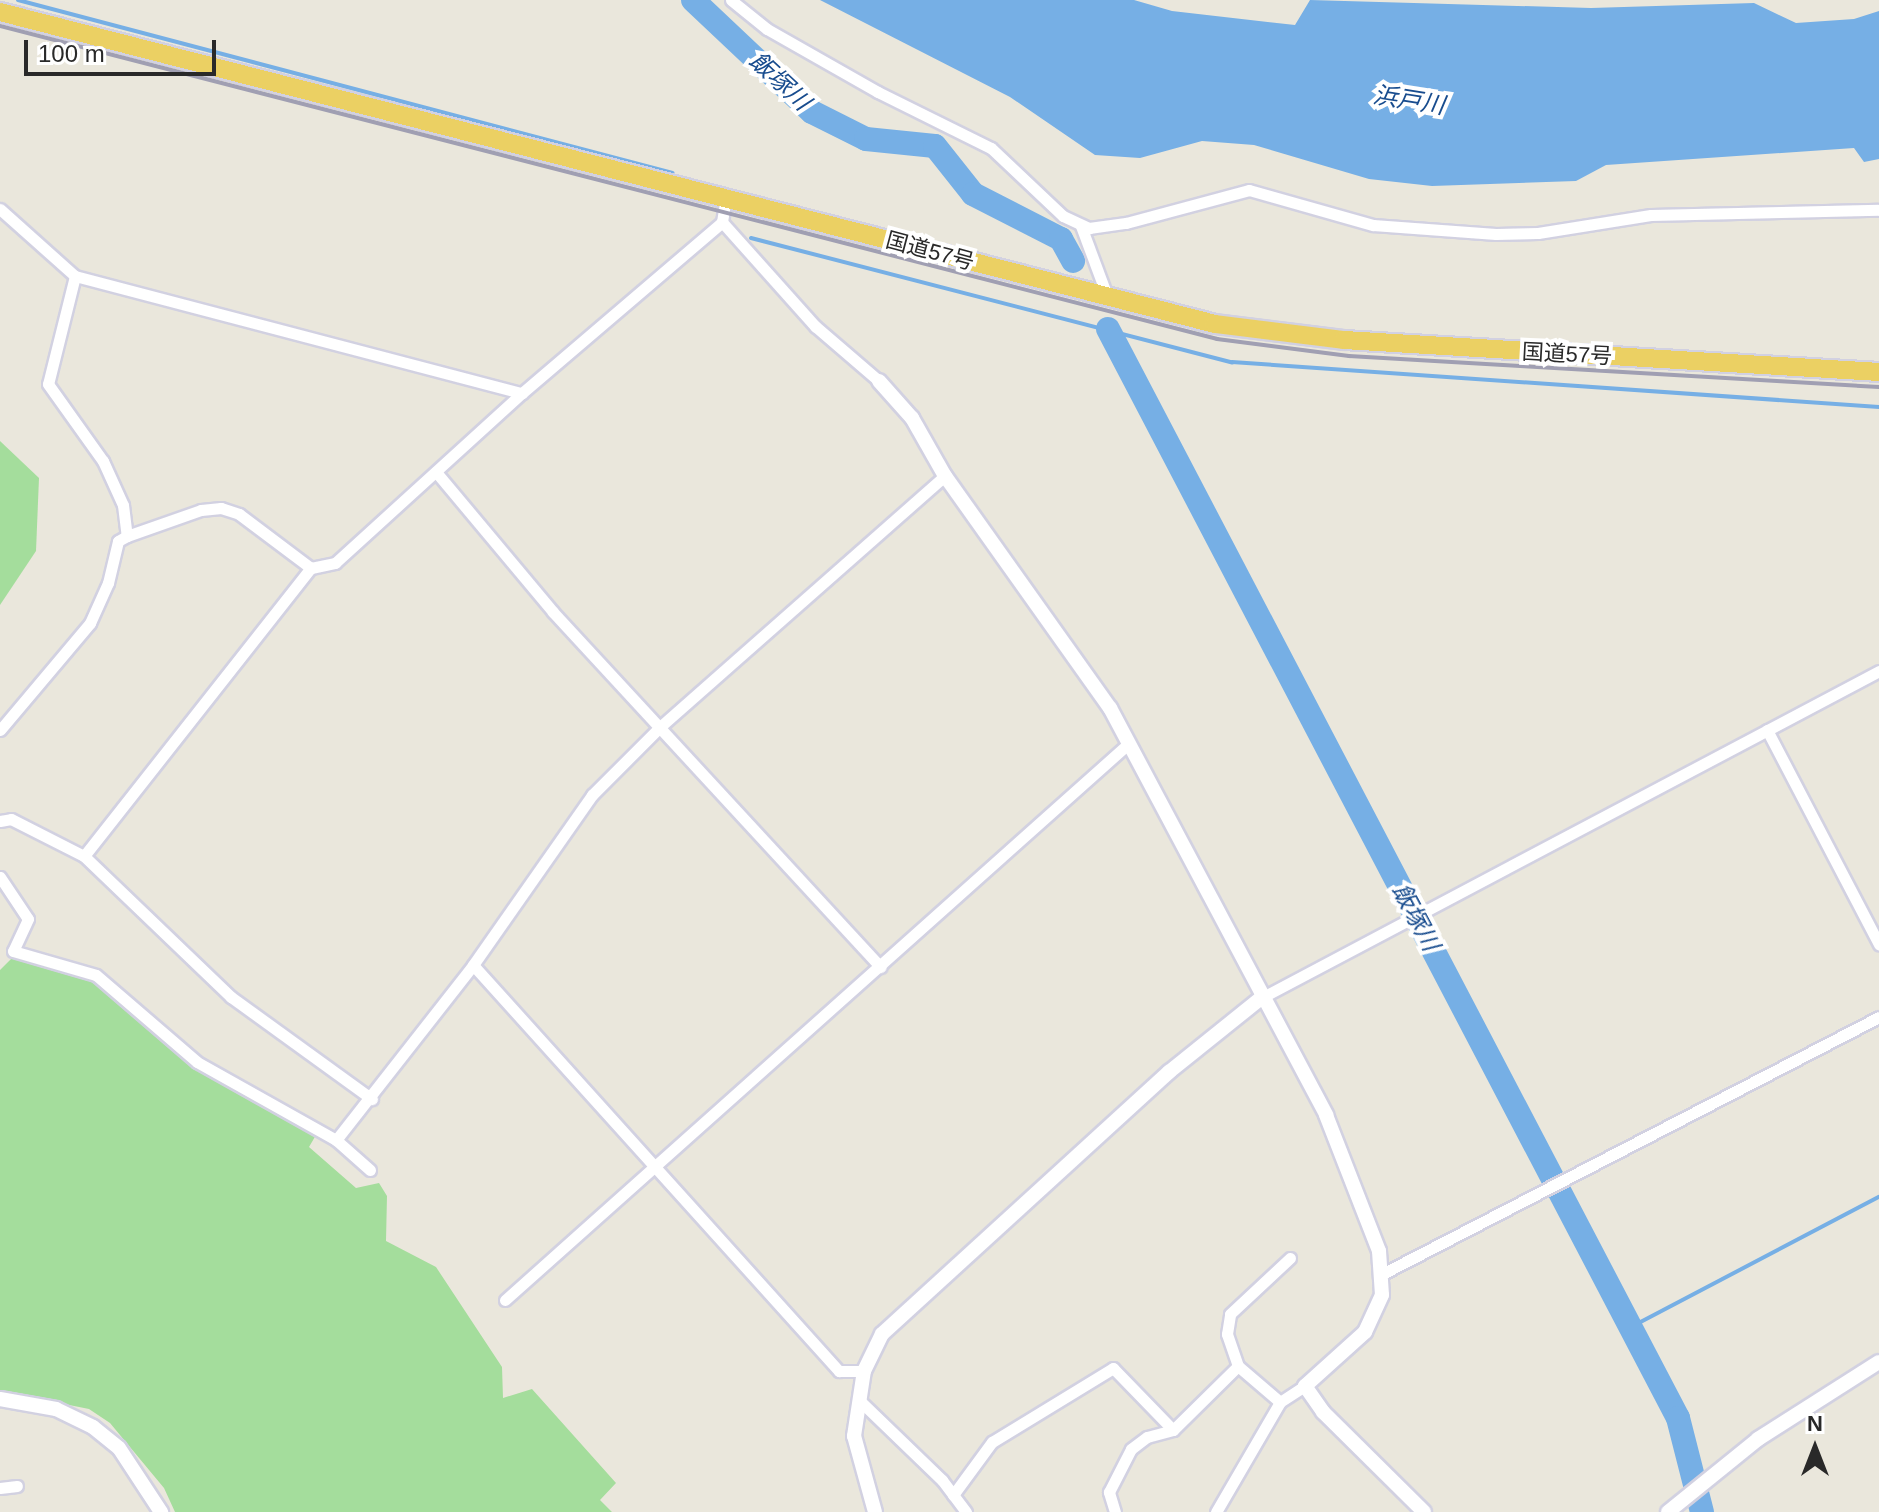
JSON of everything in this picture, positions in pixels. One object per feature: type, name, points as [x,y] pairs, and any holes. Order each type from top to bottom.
[{"type":"highway","name":"国道57号","points":[[0,12],[1215,324],[1304,336],[1879,372]]},
{"type":"street","points":[[731,0],[767,29],[878,92],[991,148],[1063,216],[1081,226],[1126,223],[1249,190],[1373,225],[1496,234],[1651,215],[1879,210]]},
{"type":"street","points":[[84,856],[311,568],[335,563],[522,393],[722,222],[726,198]]},
{"type":"street","points":[[0,209],[75,276],[522,393]]},
{"type":"street","points":[[722,222],[815,326],[879,381],[912,418],[945,476],[1082,663],[1129,743],[1261,998],[1326,1115],[1384,1273],[1375,1319],[1346,1353],[1280,1402],[1216,1512]]},
{"type":"street","points":[[1081,226],[1107,297]]},
{"type":"street","points":[[75,276],[48,384],[103,461],[123,505],[127,536]]},
{"type":"street","points":[[436,472],[553,612],[881,967]]},
{"type":"street","points":[[336,1140],[372,1099],[473,965],[592,795],[661,726],[945,476]]},
{"type":"street","points":[[0,730],[90,623],[108,583],[118,541],[127,536],[201,510],[221,508],[239,514],[311,568]]},
{"type":"street","points":[[875,1512],[854,1436],[864,1371],[882,1334],[1169,1072],[1261,998],[1422,910],[1879,671]]},
{"type":"street","points":[[1767,730],[1879,944]]},
{"type":"street","points":[[505,1300],[1129,743]]},
{"type":"street","points":[[0,821],[11,819],[84,856],[231,997],[372,1099]]},
{"type":"street","points":[[0,877],[28,919],[13,951],[96,975],[197,1062],[237,1089],[336,1140],[370,1170]]},
{"type":"street","points":[[473,965],[839,1371],[864,1371]]},
{"type":"street","points":[[1384,1273],[1879,1017]]},
{"type":"street","points":[[1280,1402],[1238,1366],[1227,1334],[1230,1314],[1290,1258]]},
{"type":"street","points":[[1668,1512],[1758,1439],[1879,1362]]},
{"type":"street","points":[[1115,1512],[1109,1492],[1131,1449],[1147,1437],[1173,1430],[1238,1366]]},
{"type":"street","points":[[953,1495],[992,1442],[1113,1368],[1173,1430]]},
{"type":"street","points":[[1305,1386],[1323,1412],[1424,1512]]},
{"type":"street","points":[[0,1399],[56,1409],[93,1427],[145,1480],[161,1512]]},
{"type":"street","points":[[858,1399],[966,1512]]},
{"type":"street","points":[[0,1488],[17,1486]]},
{"type":"green space","points":[[0,441],[39,478],[36,551],[0,605]]},
{"type":"green space","points":[[14,956],[95,978],[195,1066],[316,1135],[309,1147],[356,1188],[379,1183],[387,1196],[386,1241],[436,1267],[502,1367],[503,1398],[532,1389],[616,1483],[600,1500],[612,1512],[175,1512],[164,1488],[110,1423],[89,1409],[0,1391],[0,970]]},
{"type":"water","name":"浜戸川","points":[[820,0],[1134,0],[1172,11],[1295,25],[1310,0],[1591,8],[1754,3],[1796,23],[1854,19],[1879,11],[1879,159],[1864,162],[1854,148],[1606,165],[1576,181],[1432,186],[1369,179],[1254,145],[1202,141],[1140,158],[1095,155],[1010,97]]},
{"type":"waterway","points":[[18,0],[673,173]]},
{"type":"waterway","name":"飯塚川","points":[[693,0],[812,112],[866,139],[935,146],[973,194],[1061,239],[1073,261]]},
{"type":"waterway","points":[[751,238],[1232,362],[1879,407]]},
{"type":"waterway","name":"飯塚川","points":[[1108,329],[1678,1418],[1702,1512]]},
{"type":"waterway","points":[[1631,1327],[1879,1197]]},
{"type":"railway","points":[[0,26],[1217,339],[1349,356],[1879,387]]}]
